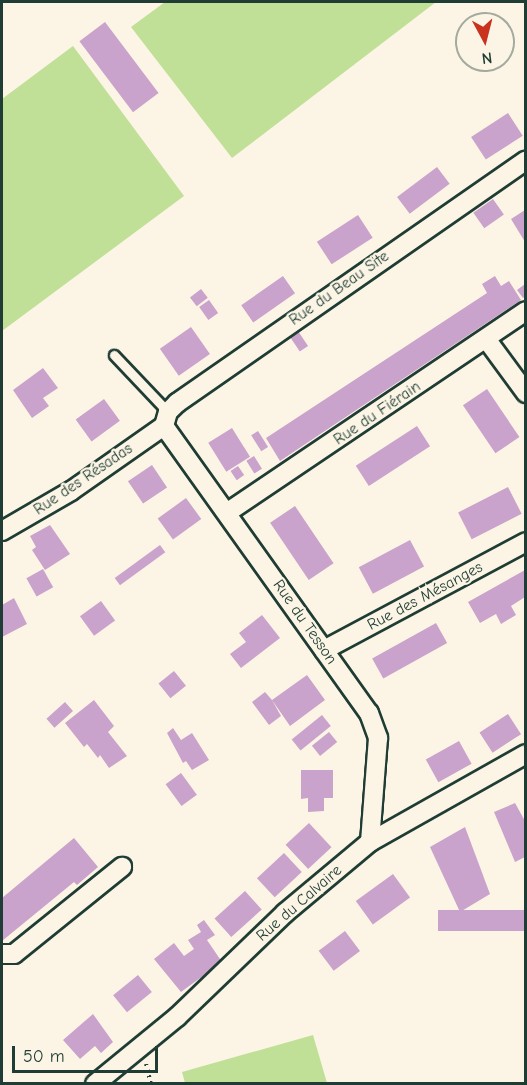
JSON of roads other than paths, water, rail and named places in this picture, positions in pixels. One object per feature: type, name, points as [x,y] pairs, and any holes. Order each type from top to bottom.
[{"type":"street","name":"Rue du Beau Site","points":[[166,419],[525,160]]},
{"type":"street","name":"Rue du Fiérain","points":[[228,512],[487,340],[525,311]]},
{"type":"street","points":[[487,340],[525,393]]},
{"type":"street","name":"Rue du Tesson","points":[[166,419],[228,512],[369,713],[378,738],[370,842]]},
{"type":"street","name":"Rue des Résadas","points":[[2,531],[71,491],[166,419]]},
{"type":"street","name":"Rue des Mésanges","points":[[324,650],[525,542]]},
{"type":"street","name":"Rue du Calvaire","points":[[95,1083],[177,1017],[285,912],[370,842],[525,754]]},
{"type":"street","points":[[2,954],[14,954],[122,867]]},
{"type":"lane","points":[[114,355],[166,419]]}]
